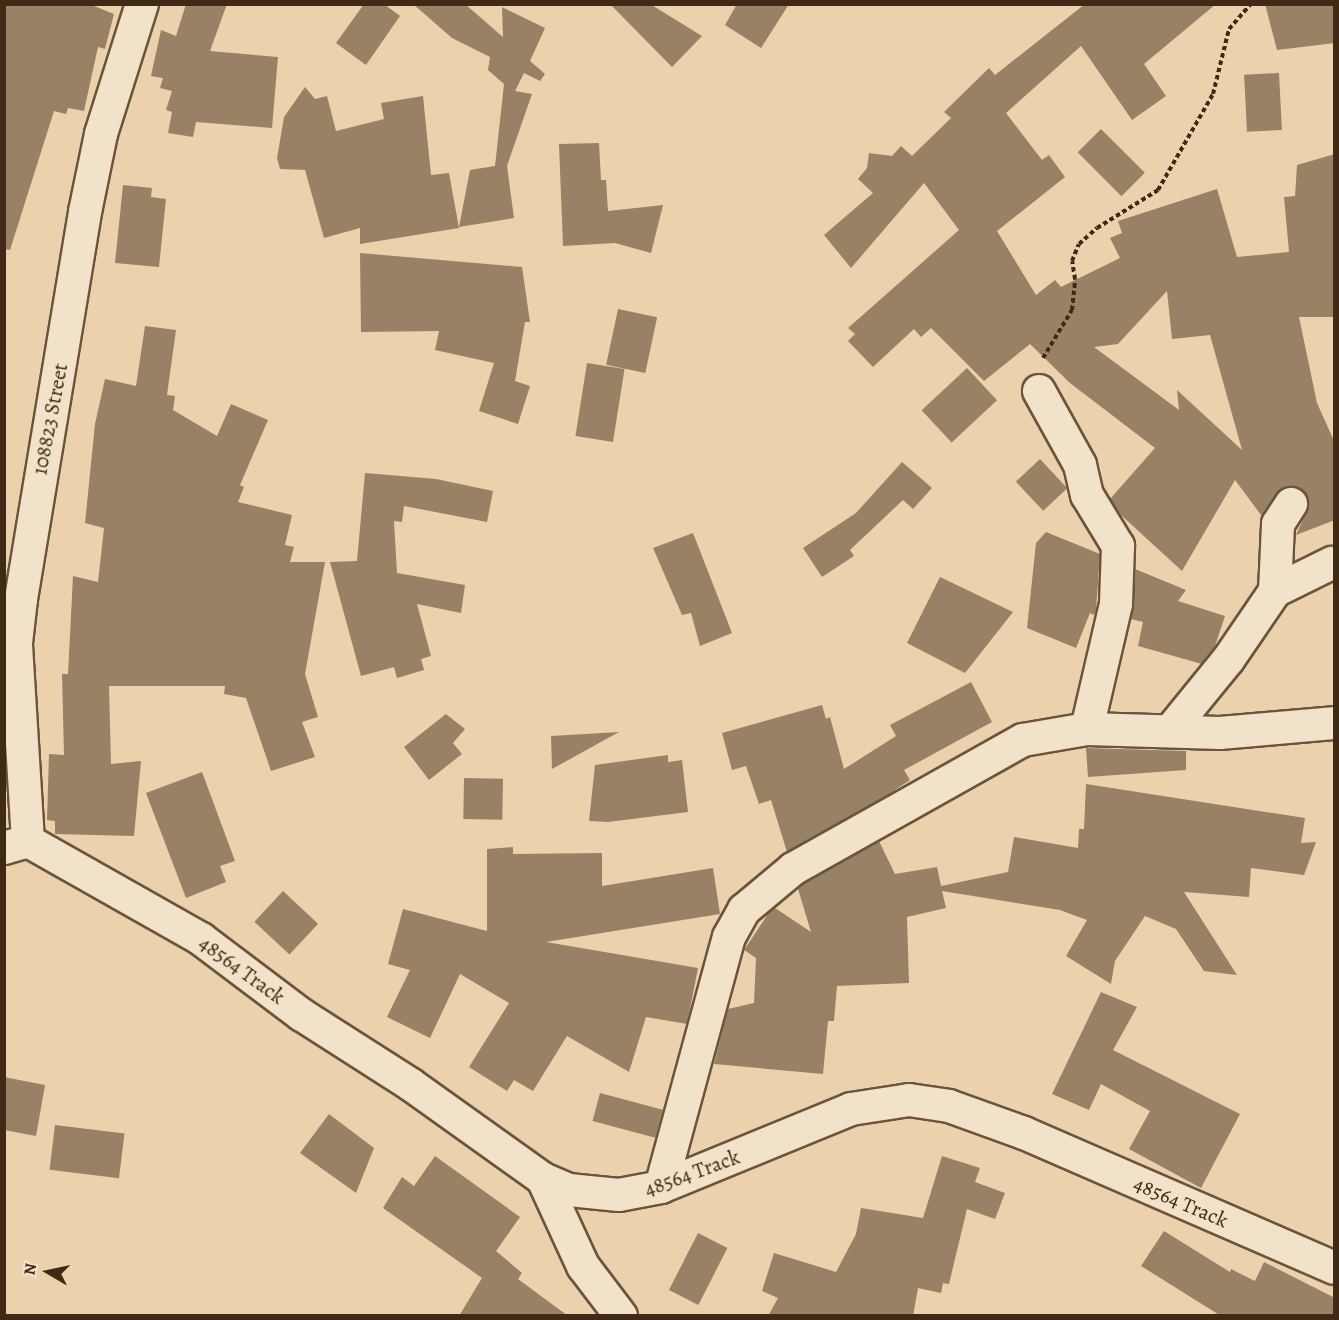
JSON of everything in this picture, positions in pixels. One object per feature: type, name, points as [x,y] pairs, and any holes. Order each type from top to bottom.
[{"type":"street","name":"108823 Street","points":[[16,844],[16,643],[21,599],[85,212],[101,134],[142,4]]},
{"type":"street","points":[[1039,391],[1080,465],[1087,495],[1118,546],[1116,604],[1087,729]]},
{"type":"street","points":[[1275,591],[1278,524],[1291,504]]},
{"type":"street","points":[[1170,731],[1228,660],[1275,591],[1332,563]]},
{"type":"street","points":[[661,1187],[719,963],[744,910],[793,869],[1023,740],[1087,729],[1220,733],[1335,723]]},
{"type":"street","name":"48564 Track","points":[[16,844],[201,939],[302,1015],[410,1084],[543,1179],[569,1190],[619,1196],[661,1187],[851,1109],[909,1100],[949,1106],[1024,1133],[1335,1268]]},
{"type":"street","points":[[543,1179],[583,1266],[621,1316]]},
{"type":"path","points":[[1039,391],[1043,356],[1072,310],[1075,279],[1072,261],[1079,244],[1096,228],[1158,190],[1213,94],[1229,29],[1251,4]]},
{"type":"building","points":[[4,4],[89,4],[114,14],[105,49],[98,47],[84,111],[68,108],[66,114],[54,111],[10,250],[4,249]]},
{"type":"building","points":[[186,4],[227,4],[210,51],[278,57],[272,128],[196,122],[193,137],[168,133],[172,112],[166,110],[172,91],[160,88],[163,78],[151,76],[161,30],[176,36]]},
{"type":"building","points":[[364,4],[384,4],[400,16],[366,65],[336,43]]},
{"type":"building","points":[[413,4],[465,4],[503,37],[502,7],[545,28],[530,61],[545,74],[540,81],[524,73],[515,91],[532,94],[507,166],[514,218],[459,227],[470,170],[495,166],[504,84],[488,70],[490,57],[452,38]]},
{"type":"building","points":[[610,4],[650,4],[702,36],[672,67]]},
{"type":"building","points":[[737,4],[789,4],[761,48],[725,25]]},
{"type":"building","points":[[1085,4],[1216,4],[1144,64],[1166,96],[1132,120],[1081,46],[1006,113],[1042,160],[1049,155],[1065,177],[997,231],[1036,295],[1055,280],[1061,287],[1120,258],[1110,238],[1122,233],[1118,221],[1217,189],[1237,257],[1289,252],[1284,197],[1295,196],[1297,165],[1335,154],[1335,317],[1299,317],[1317,403],[1335,443],[1335,520],[1296,535],[1309,506],[1301,489],[1282,488],[1261,515],[1235,480],[1182,571],[1121,515],[1110,499],[1155,448],[1070,383],[1030,344],[984,381],[931,328],[921,337],[914,329],[873,367],[848,341],[855,334],[848,328],[959,230],[924,183],[851,268],[824,235],[873,193],[858,179],[867,168],[869,153],[892,156],[901,146],[912,156],[951,118],[944,112],[989,68],[995,75]],"holes":[[[1167,291],[1172,339],[1210,335],[1242,450],[1177,390],[1179,410],[1094,347],[1118,344]]]},
{"type":"building","points":[[1265,4],[1335,4],[1335,43],[1277,50]]},
{"type":"building","points":[[1279,73],[1282,130],[1247,132],[1244,75]]},
{"type":"building","points":[[305,87],[315,99],[327,96],[336,131],[384,119],[381,103],[423,96],[431,175],[449,173],[459,228],[360,244],[360,228],[324,238],[305,170],[280,169],[277,158],[284,117]]},
{"type":"building","points":[[1101,129],[1145,173],[1122,196],[1078,152]]},
{"type":"building","points":[[599,143],[601,180],[606,180],[608,211],[663,205],[651,253],[615,243],[563,246],[559,144]]},
{"type":"building","points":[[123,185],[152,188],[151,197],[166,199],[159,267],[115,263]]},
{"type":"building","points":[[360,253],[522,267],[530,322],[525,322],[515,381],[530,386],[518,424],[479,411],[494,363],[435,350],[439,331],[361,332]]},
{"type":"building","points":[[618,309],[657,317],[645,373],[606,365]]},
{"type":"building","points":[[145,326],[176,330],[167,395],[175,396],[173,410],[217,436],[231,404],[268,420],[240,485],[244,487],[238,502],[292,515],[285,545],[294,547],[290,562],[325,562],[305,674],[318,717],[302,722],[315,757],[271,771],[246,698],[224,694],[225,686],[109,686],[111,764],[141,761],[134,836],[55,834],[55,821],[47,820],[49,754],[64,755],[62,674],[68,674],[73,576],[98,582],[104,528],[85,523],[95,424],[105,379],[136,386]]},
{"type":"building","points":[[587,363],[625,369],[613,442],[575,436]]},
{"type":"building","points":[[967,368],[997,400],[952,442],[922,410]]},
{"type":"building","points":[[1040,459],[1067,488],[1043,511],[1016,482]]},
{"type":"building","points":[[902,462],[932,488],[913,509],[903,500],[850,550],[854,556],[822,577],[803,548],[856,513]]},
{"type":"building","points":[[365,473],[436,479],[493,491],[487,522],[404,506],[402,522],[394,521],[397,573],[465,585],[461,613],[417,604],[431,656],[421,659],[424,670],[397,678],[394,667],[361,676],[330,562],[357,561]]},
{"type":"building","points":[[1046,532],[1100,554],[1096,610],[1094,615],[1090,613],[1076,648],[1027,628],[1036,543]]},
{"type":"building","points":[[693,533],[732,633],[700,646],[691,613],[682,615],[653,548]]},
{"type":"building","points":[[1135,569],[1186,590],[1178,601],[1225,616],[1215,646],[1202,664],[1138,646],[1143,622],[1131,619]]},
{"type":"building","points":[[940,577],[1013,612],[965,673],[907,643]]},
{"type":"building","points":[[971,682],[992,722],[904,770],[910,780],[787,852],[771,800],[759,804],[746,766],[732,770],[722,733],[822,705],[826,719],[830,717],[844,769],[896,736],[890,725]]},
{"type":"building","points":[[446,714],[465,729],[453,743],[462,754],[429,780],[404,747]]},
{"type":"building","points":[[619,732],[552,769],[551,736]]},
{"type":"building","points":[[1086,748],[1186,751],[1186,770],[1088,777]]},
{"type":"building","points":[[668,755],[668,762],[682,760],[688,812],[608,822],[589,821],[595,765]]},
{"type":"building","points":[[202,772],[235,861],[220,866],[226,882],[186,898],[146,793]]},
{"type":"building","points":[[464,778],[503,779],[502,820],[463,819]]},
{"type":"building","points":[[1086,784],[1305,818],[1301,843],[1316,842],[1304,875],[1251,868],[1249,897],[1184,892],[1237,975],[1204,971],[1176,929],[1145,916],[1115,961],[1111,984],[1066,956],[1087,920],[1060,910],[942,891],[946,908],[907,917],[909,983],[837,986],[834,1021],[828,1021],[823,1074],[714,1064],[728,1009],[754,1003],[756,958],[744,950],[768,914],[775,908],[811,932],[798,889],[803,884],[879,841],[895,874],[937,867],[941,886],[1008,872],[1014,837],[1078,848],[1079,829],[1084,829]]},
{"type":"building","points":[[513,847],[513,854],[602,853],[602,886],[713,868],[720,914],[546,942],[698,968],[687,1024],[646,1017],[629,1072],[567,1036],[533,1091],[514,1080],[507,1091],[469,1067],[509,1003],[460,974],[430,1038],[387,1017],[410,970],[388,964],[403,909],[487,931],[487,849]]},
{"type":"building","points":[[283,891],[318,924],[289,954],[254,922]]},
{"type":"building","points":[[1101,992],[1137,1007],[1113,1050],[1240,1114],[1201,1188],[1129,1149],[1150,1111],[1101,1084],[1089,1110],[1052,1094]]},
{"type":"building","points":[[4,1077],[45,1085],[36,1136],[4,1130]]},
{"type":"building","points":[[600,1093],[663,1110],[655,1138],[592,1121]]},
{"type":"building","points":[[329,1114],[374,1148],[356,1193],[300,1153]]},
{"type":"building","points":[[55,1125],[124,1134],[119,1178],[50,1170]]},
{"type":"building","points":[[435,1156],[520,1217],[496,1251],[522,1273],[518,1279],[568,1316],[459,1316],[482,1278],[383,1208],[402,1177],[414,1186]]},
{"type":"building","points":[[942,1156],[980,1168],[975,1182],[1005,1193],[995,1219],[967,1209],[949,1284],[943,1283],[941,1293],[918,1288],[913,1316],[768,1316],[778,1298],[762,1291],[774,1253],[836,1272],[856,1234],[861,1208],[923,1218]]},
{"type":"building","points":[[1164,1231],[1230,1272],[1231,1269],[1255,1281],[1264,1262],[1335,1298],[1335,1316],[1221,1316],[1141,1266]]},
{"type":"building","points":[[698,1233],[727,1248],[698,1305],[669,1290]]}]
